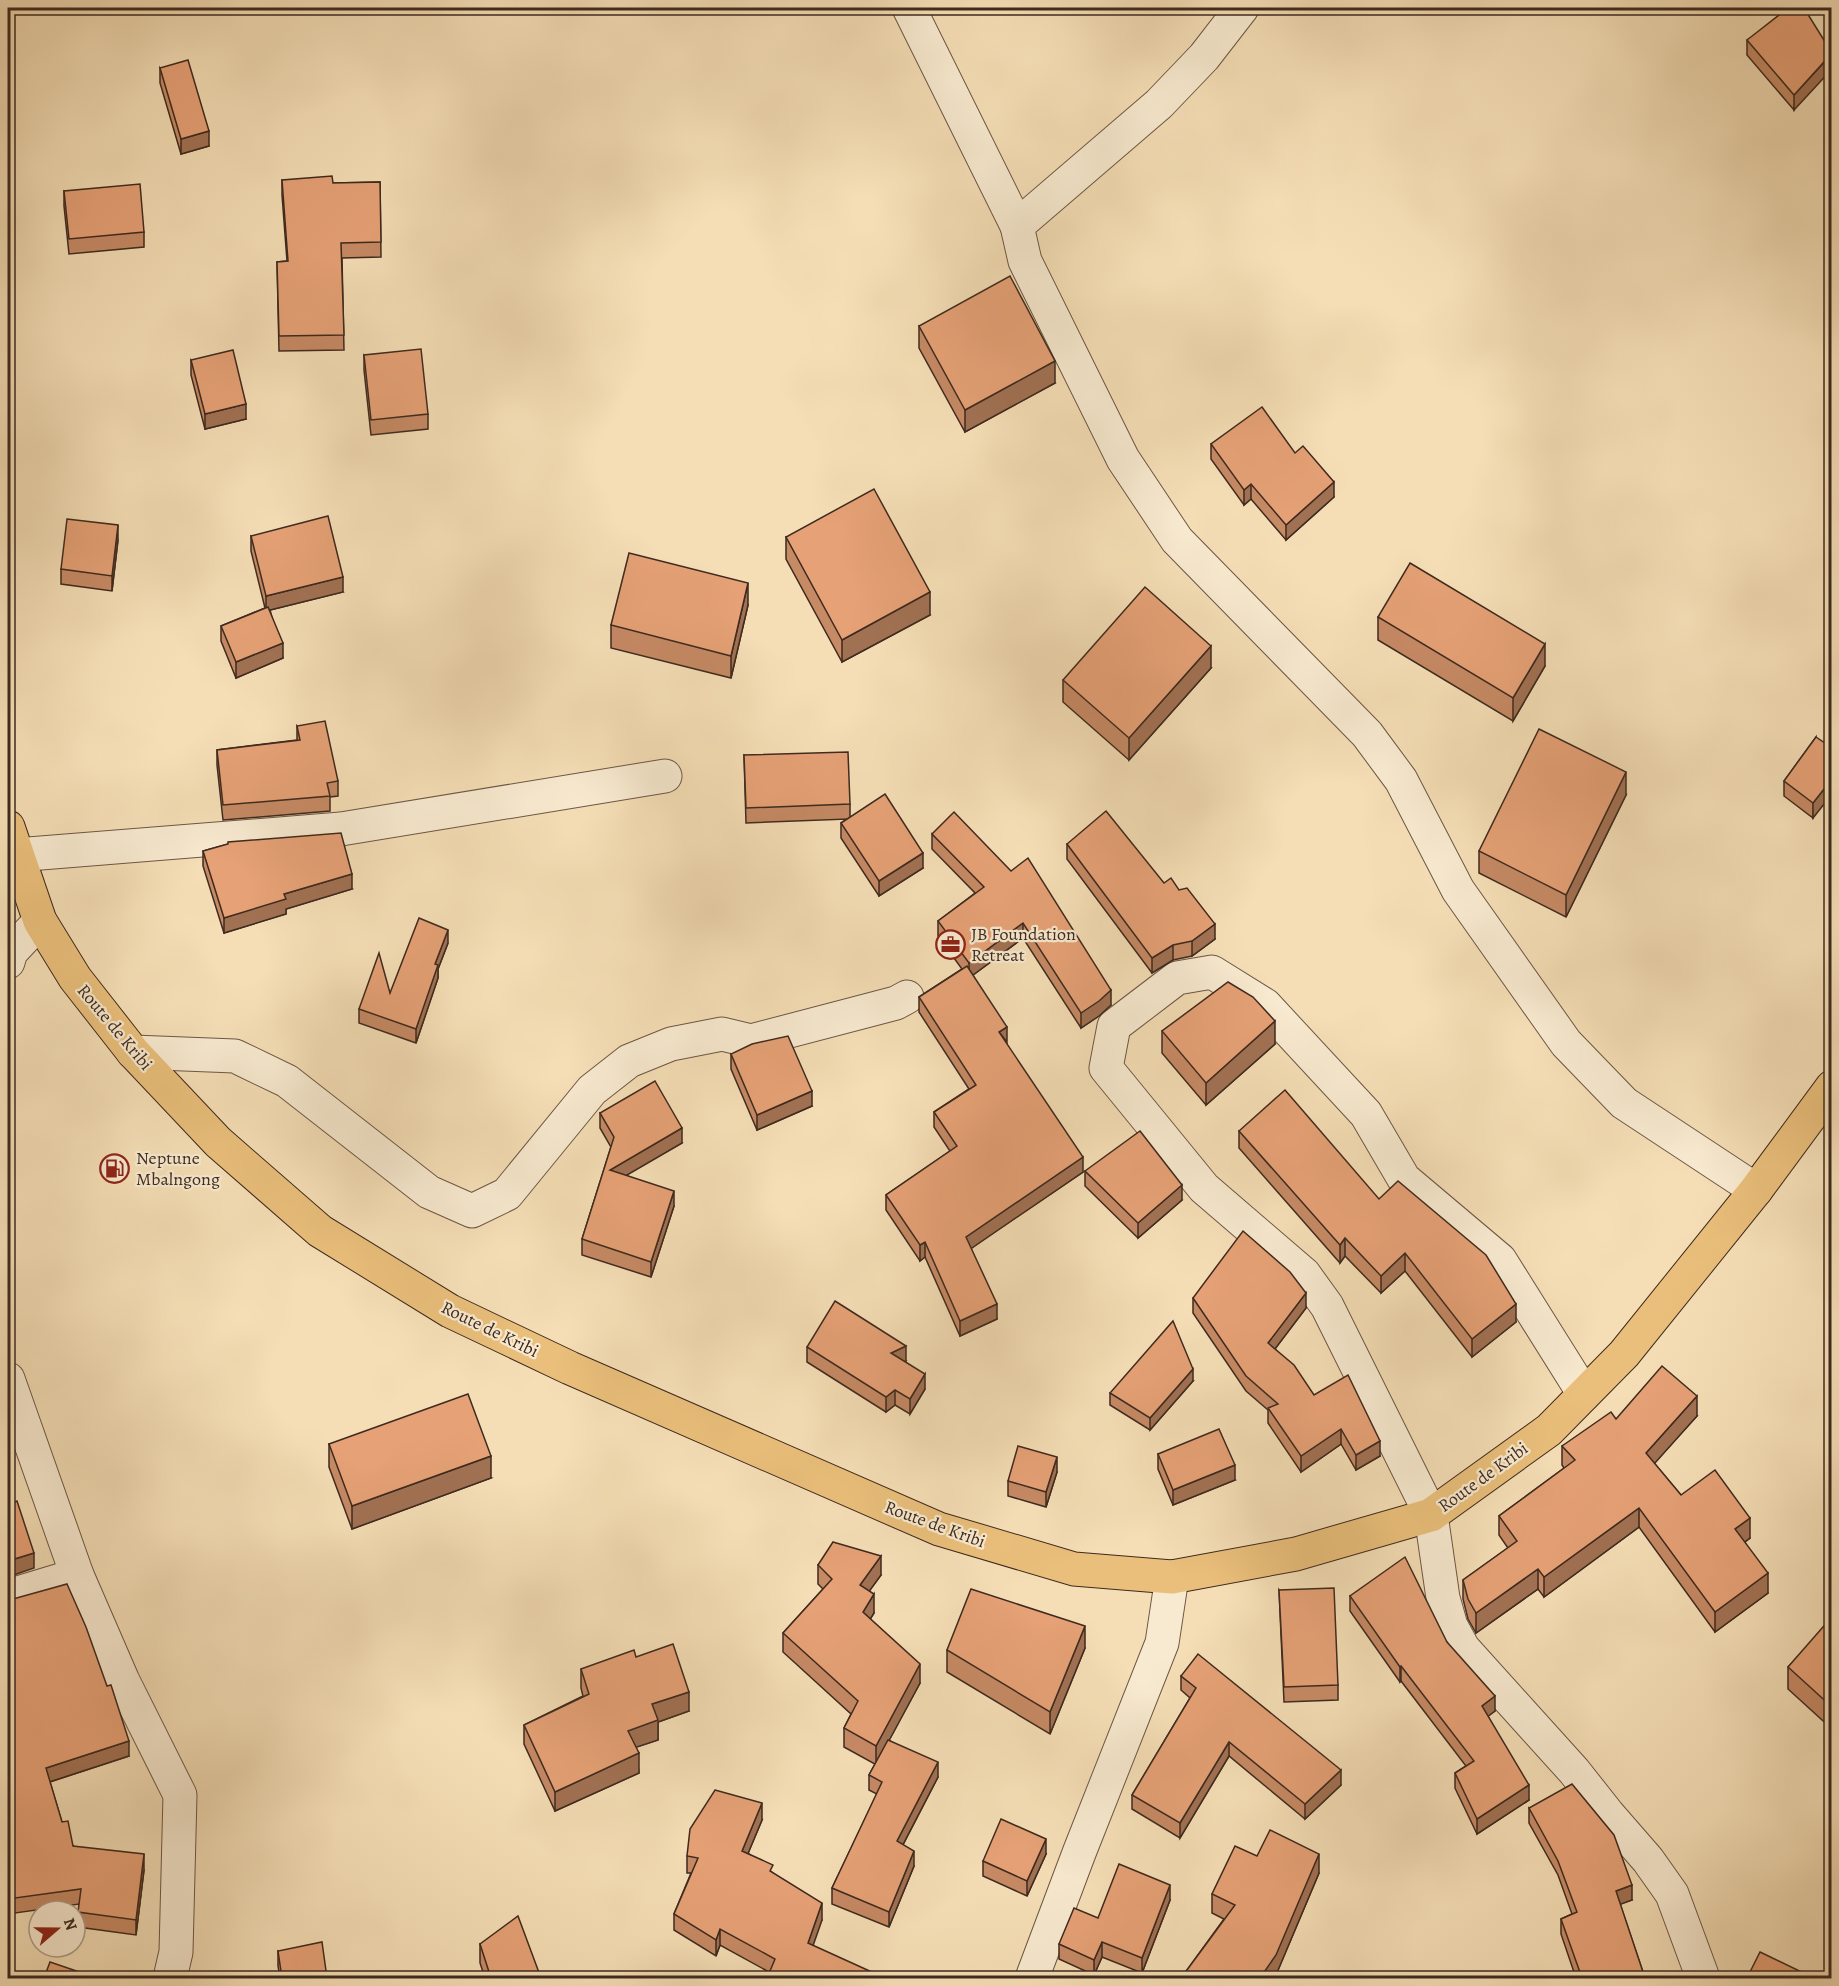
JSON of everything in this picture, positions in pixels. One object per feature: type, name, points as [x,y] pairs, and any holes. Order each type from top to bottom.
[{"type":"main road","name":"Route de Kribi","points":[[12,841],[40,921],[75,978],[133,1052],[218,1142],[320,1231],[450,1311],[570,1368],[939,1529],[1074,1569],[1172,1577],[1296,1554],[1431,1515],[1549,1430],[1624,1354],[1756,1190],[1832,1087]]},
{"type":"street","points":[[909,8],[1017,226],[1025,261],[1123,459],[1177,540],[1367,734],[1401,780],[1458,890],[1566,1043],[1624,1103],[1756,1190]]},
{"type":"street","points":[[1017,226],[1159,104],[1204,57],[1242,8]]},
{"type":"street","points":[[12,841],[340,829],[665,776]]},
{"type":"street","points":[[8,962],[11,952],[40,921]]},
{"type":"street","points":[[1584,1394],[1500,1260],[1404,1179],[1366,1114],[1265,1005],[1212,972],[1177,978],[1114,1026],[1106,1068],[1204,1188],[1304,1274],[1327,1306],[1431,1515],[1443,1598],[1451,1626],[1463,1648],[1574,1771],[1648,1860],[1672,1894],[1703,1978]]},
{"type":"street","points":[[133,1052],[235,1056],[287,1082],[429,1192],[472,1211],[507,1194],[592,1090],[629,1061],[671,1044],[722,1034],[751,1041],[896,1003],[908,997]]},
{"type":"street","points":[[8,1379],[78,1575],[123,1681],[180,1795],[176,1952],[170,1978]]},
{"type":"street","points":[[8,1596],[78,1575]]},
{"type":"street","points":[[1032,1978],[1162,1643],[1172,1577]]},
{"type":"building","points":[[1788,8],[1804,8],[1832,53],[1794,95],[1747,40]]},
{"type":"building","points":[[188,60],[209,131],[181,139],[160,68]]},
{"type":"building","points":[[332,176],[333,183],[380,182],[381,242],[341,243],[344,335],[279,336],[277,262],[288,261],[282,180]]},
{"type":"building","points":[[140,184],[144,232],[69,239],[64,191]]},
{"type":"building","points":[[1010,276],[1055,361],[965,410],[919,326]]},
{"type":"building","points":[[421,349],[428,414],[371,420],[364,355]]},
{"type":"building","points":[[233,350],[246,404],[205,414],[191,360]]},
{"type":"building","points":[[1262,407],[1295,453],[1303,446],[1334,482],[1286,525],[1251,484],[1244,490],[1211,444]]},
{"type":"building","points":[[874,489],[930,592],[842,640],[786,537]]},
{"type":"building","points":[[328,516],[343,577],[266,596],[251,536]]},
{"type":"building","points":[[67,519],[118,525],[112,576],[61,569]]},
{"type":"building","points":[[629,553],[748,583],[731,656],[611,625]]},
{"type":"building","points":[[1410,563],[1545,644],[1513,698],[1378,617]]},
{"type":"building","points":[[1145,587],[1211,646],[1129,738],[1063,680]]},
{"type":"building","points":[[268,607],[283,643],[236,662],[221,626]]},
{"type":"building","points":[[325,721],[338,781],[327,783],[330,796],[223,805],[217,750],[300,740],[297,726]]},
{"type":"building","points":[[1539,729],[1626,772],[1566,895],[1479,851]]},
{"type":"building","points":[[1816,737],[1832,748],[1832,779],[1813,803],[1784,781]]},
{"type":"building","points":[[848,752],[850,804],[746,808],[744,755]]},
{"type":"building","points":[[885,794],[923,853],[879,881],[841,823]]},
{"type":"building","points":[[1106,811],[1164,883],[1171,878],[1179,890],[1187,888],[1215,924],[1192,941],[1173,945],[1152,958],[1067,844]]},
{"type":"building","points":[[954,812],[1011,871],[1028,858],[1111,990],[1099,1001],[1081,1013],[1023,923],[969,963],[938,921],[984,887],[932,834]]},
{"type":"building","points":[[341,833],[352,874],[284,894],[286,899],[224,918],[203,851],[228,844],[228,842]]},
{"type":"building","points":[[419,918],[448,930],[435,964],[438,965],[416,1029],[359,1009],[379,953],[390,993]]},
{"type":"building","points":[[967,966],[1007,1027],[999,1032],[1083,1157],[966,1237],[997,1304],[960,1321],[925,1242],[920,1245],[886,1195],[957,1146],[934,1112],[976,1085],[919,997]]},
{"type":"building","points":[[1228,982],[1253,997],[1275,1021],[1206,1083],[1162,1031]]},
{"type":"building","points":[[788,1036],[812,1091],[757,1115],[731,1054],[752,1044]]},
{"type":"building","points":[[655,1081],[682,1128],[610,1170],[674,1191],[651,1262],[582,1239],[614,1137],[600,1113]]},
{"type":"building","points":[[1285,1090],[1379,1199],[1398,1181],[1486,1255],[1516,1304],[1472,1339],[1405,1253],[1381,1276],[1345,1238],[1340,1245],[1239,1131]]},
{"type":"building","points":[[1140,1131],[1182,1185],[1138,1223],[1085,1171]]},
{"type":"building","points":[[1243,1231],[1290,1272],[1306,1293],[1268,1343],[1294,1365],[1314,1395],[1348,1375],[1380,1441],[1356,1455],[1341,1429],[1301,1456],[1268,1408],[1278,1404],[1246,1376],[1193,1298]]},
{"type":"building","points":[[835,1301],[906,1346],[891,1353],[925,1374],[910,1399],[895,1390],[886,1397],[807,1347]]},
{"type":"building","points":[[1173,1321],[1193,1369],[1150,1418],[1110,1393]]},
{"type":"building","points":[[1662,1366],[1697,1396],[1646,1453],[1681,1495],[1715,1470],[1750,1518],[1735,1529],[1768,1573],[1715,1612],[1639,1508],[1544,1577],[1538,1569],[1476,1613],[1468,1599],[1463,1580],[1517,1541],[1499,1516],[1575,1460],[1562,1446],[1611,1412],[1616,1419]]},
{"type":"building","points":[[468,1394],[491,1456],[352,1506],[329,1444]]},
{"type":"building","points":[[1219,1429],[1235,1465],[1173,1490],[1158,1454]]},
{"type":"building","points":[[1018,1446],[1057,1457],[1046,1492],[1008,1481]]},
{"type":"building","points":[[17,1501],[34,1553],[8,1561],[8,1505]]},
{"type":"building","points":[[833,1542],[881,1556],[860,1585],[874,1594],[863,1612],[920,1664],[876,1746],[844,1728],[858,1701],[783,1633],[832,1579],[818,1565]]},
{"type":"building","points":[[1405,1557],[1447,1642],[1495,1696],[1482,1706],[1529,1785],[1477,1819],[1455,1773],[1474,1761],[1400,1667],[1350,1596]]},
{"type":"building","points":[[67,1584],[86,1627],[107,1686],[111,1685],[129,1741],[46,1768],[62,1822],[68,1821],[73,1846],[144,1854],[136,1920],[87,1913],[87,1899],[80,1899],[81,1889],[8,1899],[8,1599]]},
{"type":"building","points":[[1334,1588],[1338,1685],[1284,1687],[1279,1590]]},
{"type":"building","points":[[971,1589],[1085,1626],[1050,1712],[947,1650]]},
{"type":"building","points":[[1830,1619],[1832,1620],[1832,1707],[1788,1667]]},
{"type":"building","points":[[673,1644],[689,1692],[652,1704],[658,1720],[628,1731],[639,1753],[555,1792],[524,1725],[589,1694],[581,1669],[634,1650],[636,1657]]},
{"type":"building","points":[[1198,1654],[1341,1770],[1305,1804],[1229,1742],[1180,1823],[1132,1795],[1196,1688],[1181,1676]]},
{"type":"building","points":[[888,1740],[938,1762],[897,1841],[914,1851],[889,1912],[832,1888],[882,1782],[869,1775]]},
{"type":"building","points":[[1572,1784],[1614,1835],[1632,1885],[1616,1891],[1645,1978],[1582,1978],[1561,1919],[1577,1912],[1558,1861],[1529,1808]]},
{"type":"building","points":[[715,1790],[762,1803],[742,1851],[773,1865],[770,1871],[822,1903],[808,1943],[885,1978],[767,1978],[775,1959],[720,1929],[716,1940],[674,1914],[698,1858],[687,1856],[690,1829]]},
{"type":"building","points":[[1001,1819],[1046,1839],[1027,1881],[983,1861]]},
{"type":"building","points":[[1270,1830],[1319,1854],[1276,1955],[1260,1978],[1190,1978],[1184,1974],[1235,1905],[1212,1894],[1235,1846],[1257,1856]]},
{"type":"building","points":[[1119,1864],[1170,1885],[1142,1958],[1102,1942],[1094,1960],[1059,1944],[1074,1908],[1098,1918]]},
{"type":"building","points":[[518,1916],[541,1978],[491,1978],[480,1944]]},
{"type":"building","points":[[322,1942],[327,1978],[282,1978],[278,1951]]},
{"type":"building","points":[[1760,1952],[1814,1978],[1747,1978]]},
{"type":"building","points":[[50,1962],[97,1978],[44,1978]]},
{"type":"place","name":"JB Foundation Retreat","points":[[950,944]]},
{"type":"place","name":"Neptune Mbalngong","points":[[115,1168]]}]
